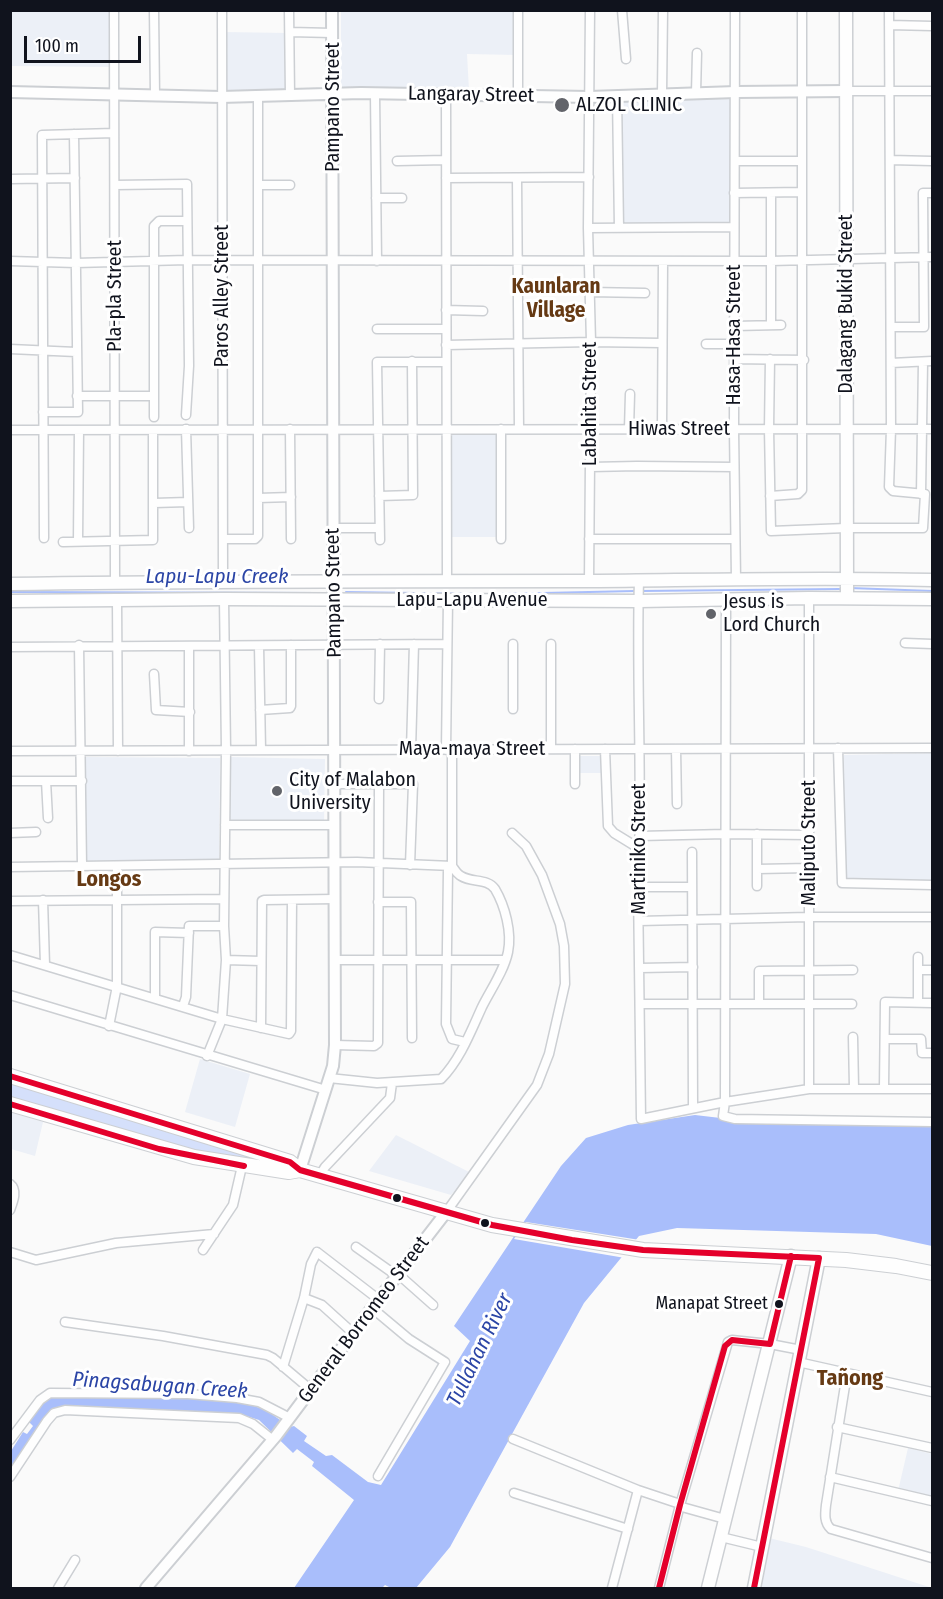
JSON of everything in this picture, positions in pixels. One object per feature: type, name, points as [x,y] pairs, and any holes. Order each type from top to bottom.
[{"type":"highway","points":[[10,1076],[290,1162],[300,1170]]},
{"type":"highway","points":[[10,1104],[159,1149],[242,1166],[289,1172],[300,1170],[520,1231],[642,1250],[791,1256],[870,1262],[933,1273]]},
{"type":"main road","name":"Dalagang Bukid Street","points":[[846,10],[847,598]]},
{"type":"main road","name":"Lapu-Lapu Avenue","points":[[10,601],[224,599],[495,601],[639,590],[736,579],[847,577],[933,580]]},
{"type":"main road","points":[[494,580],[495,601]]},
{"type":"main road","name":"Lapu-Lapu Avenue","points":[[10,584],[223,581],[590,581],[639,590],[726,599],[933,599]]},
{"type":"main road","points":[[708,1588],[791,1256]]},
{"type":"main road","points":[[754,1588],[819,1258]]},
{"type":"street","name":"Pla-pla Street","points":[[114,10],[115,582]]},
{"type":"street","points":[[154,10],[155,96]]},
{"type":"street","name":"Paros Alley Street","points":[[222,10],[223,581]]},
{"type":"street","points":[[290,10],[290,96]]},
{"type":"street","name":"Pampano Street","points":[[300,1170],[326,1090],[335,1045],[332,10]]},
{"type":"street","points":[[518,10],[518,96]]},
{"type":"street","name":"Labahita Street","points":[[590,10],[588,228],[591,342],[590,581]]},
{"type":"street","points":[[622,10],[626,59]]},
{"type":"street","points":[[662,94],[663,10]]},
{"type":"street","name":"Hasa-Hasa Street","points":[[735,10],[734,467],[736,579]]},
{"type":"street","points":[[770,496],[798,494],[802,490],[804,360],[801,192],[802,10]]},
{"type":"street","points":[[889,10],[890,489],[926,496]]},
{"type":"street","points":[[889,25],[933,26]]},
{"type":"street","points":[[290,32],[332,33]]},
{"type":"street","points":[[696,93],[697,53]]},
{"type":"street","name":"Langaray Street","points":[[10,92],[221,97],[332,94],[590,97],[736,92],[933,91]]},
{"type":"street","points":[[375,94],[377,261]]},
{"type":"street","points":[[446,94],[447,580]]},
{"type":"street","points":[[223,539],[257,538],[258,96]]},
{"type":"street","points":[[617,96],[619,228]]},
{"type":"street","points":[[44,538],[43,134],[114,133]]},
{"type":"street","points":[[43,412],[78,412],[74,134]]},
{"type":"street","points":[[397,161],[446,160]]},
{"type":"street","points":[[890,160],[933,161]]},
{"type":"street","points":[[735,161],[801,161]]},
{"type":"street","points":[[446,177],[589,177]]},
{"type":"street","points":[[10,179],[75,178]]},
{"type":"street","points":[[517,178],[519,429]]},
{"type":"street","points":[[115,185],[188,184],[189,366],[186,415]]},
{"type":"street","points":[[258,185],[290,186]]},
{"type":"street","points":[[734,193],[801,192]]},
{"type":"street","points":[[891,327],[928,327],[922,257],[923,192],[933,193]]},
{"type":"street","points":[[771,193],[771,325]]},
{"type":"street","points":[[376,198],[402,198]]},
{"type":"street","points":[[154,417],[155,224],[187,221]]},
{"type":"street","points":[[588,228],[734,227]]},
{"type":"street","points":[[10,261],[76,263],[187,260],[802,261],[933,257]]},
{"type":"street","points":[[662,429],[663,261]]},
{"type":"street","points":[[590,292],[645,293]]},
{"type":"street","points":[[446,310],[483,311]]},
{"type":"street","points":[[734,327],[781,325]]},
{"type":"street","points":[[377,329],[446,329]]},
{"type":"street","points":[[446,345],[591,342],[662,344]]},
{"type":"street","points":[[706,344],[734,344]]},
{"type":"street","points":[[10,349],[76,352]]},
{"type":"street","points":[[734,359],[804,360]]},
{"type":"street","points":[[770,360],[770,530],[772,531],[846,528],[921,529],[924,526],[928,429],[923,362]]},
{"type":"street","points":[[379,496],[413,495],[411,361]]},
{"type":"street","points":[[891,363],[933,361]]},
{"type":"street","points":[[380,540],[377,362],[446,362]]},
{"type":"street","points":[[629,429],[630,394]]},
{"type":"street","points":[[77,396],[154,396]]},
{"type":"street","points":[[186,429],[189,528]]},
{"type":"street","points":[[290,429],[291,539]]},
{"type":"street","points":[[501,429],[501,539]]},
{"type":"street","name":"Hiwas Street","points":[[10,430],[928,429]]},
{"type":"street","points":[[78,541],[79,430]]},
{"type":"street","points":[[63,542],[153,540],[153,430]]},
{"type":"street","points":[[591,467],[734,467]]},
{"type":"street","points":[[258,498],[291,497]]},
{"type":"street","points":[[154,503],[188,502]]},
{"type":"street","points":[[333,528],[379,528]]},
{"type":"street","points":[[589,539],[735,539]]},
{"type":"street","name":"Martiniko Street","points":[[639,590],[640,849],[638,887],[641,1119],[693,1108]]},
{"type":"street","name":"Maliputo Street","points":[[809,598],[809,1089]]},
{"type":"street","points":[[207,1056],[222,1018],[226,960],[224,926],[226,750],[224,599]]},
{"type":"street","points":[[726,599],[725,1102],[723,1116],[735,1119],[933,1122]]},
{"type":"street","points":[[117,600],[118,751]]},
{"type":"street","points":[[448,600],[446,644],[451,866],[448,870],[446,1024],[452,1039],[465,1042]]},
{"type":"street","points":[[905,643],[933,644]]},
{"type":"street","points":[[379,699],[380,644]]},
{"type":"street","points":[[411,750],[414,644]]},
{"type":"street","points":[[10,647],[446,644]]},
{"type":"street","points":[[513,644],[513,710]]},
{"type":"street","points":[[551,644],[551,749]]},
{"type":"street","points":[[79,645],[82,866]]},
{"type":"street","points":[[260,710],[290,708],[291,706],[291,645]]},
{"type":"street","points":[[259,646],[261,750]]},
{"type":"street","points":[[189,647],[189,751]]},
{"type":"street","points":[[154,674],[156,710],[190,712]]},
{"type":"street","points":[[838,748],[842,883],[933,885]]},
{"type":"street","name":"Maya-maya Street","points":[[10,751],[933,748]]},
{"type":"street","points":[[574,749],[575,784]]},
{"type":"street","points":[[604,749],[608,826],[614,833],[640,849]]},
{"type":"street","points":[[676,749],[677,804]]},
{"type":"street","points":[[10,781],[82,781]]},
{"type":"street","points":[[45,781],[48,818]]},
{"type":"street","points":[[335,784],[413,784],[410,865]]},
{"type":"street","points":[[335,1045],[374,1046],[378,1043],[379,784]]},
{"type":"street","points":[[225,825],[334,825]]},
{"type":"street","points":[[10,833],[36,832]]},
{"type":"street","name":"General Borromeo Street","points":[[146,1588],[275,1437],[447,1211],[537,1084],[549,1054],[565,984],[564,946],[560,924],[542,874],[526,846],[512,832]]},
{"type":"street","points":[[757,834],[757,886]]},
{"type":"street","points":[[640,836],[809,835]]},
{"type":"street","points":[[692,852],[693,1108],[809,1089],[933,1089]]},
{"type":"street","points":[[10,867],[334,863],[451,866],[459,875],[489,883],[506,915],[509,939],[505,960],[448,1072],[441,1079],[392,1083],[329,1078]]},
{"type":"street","points":[[109,1026],[117,986],[117,866]]},
{"type":"street","points":[[757,869],[809,868]]},
{"type":"street","points":[[638,887],[692,887]]},
{"type":"street","points":[[10,901],[224,899]]},
{"type":"street","points":[[261,1028],[262,901],[335,899]]},
{"type":"street","points":[[44,900],[45,965]]},
{"type":"street","points":[[10,955],[222,1018],[289,1034],[291,1031],[292,900]]},
{"type":"street","points":[[378,902],[411,902],[412,1038]]},
{"type":"street","points":[[639,921],[808,916],[933,917]]},
{"type":"street","points":[[183,1006],[186,997],[189,926],[224,926]]},
{"type":"street","points":[[155,997],[155,932],[189,933]]},
{"type":"street","points":[[918,957],[918,1002]]},
{"type":"street","points":[[226,960],[261,961]]},
{"type":"street","points":[[336,960],[505,960]]},
{"type":"street","points":[[640,968],[693,967]]},
{"type":"street","points":[[759,1003],[759,971],[853,970]]},
{"type":"street","points":[[918,970],[933,970]]},
{"type":"street","points":[[10,995],[326,1090]]},
{"type":"street","points":[[885,1088],[885,1002],[933,1003]]},
{"type":"street","points":[[641,1004],[852,1004]]},
{"type":"street","points":[[853,1037],[854,1088]]},
{"type":"street","points":[[886,1039],[921,1039],[922,1053],[933,1053]]},
{"type":"street","points":[[320,1175],[390,1098],[392,1083]]},
{"type":"street","points":[[203,1250],[233,1205],[242,1166]]},
{"type":"street","points":[[10,1184],[14,1186],[15,1192],[10,1210]]},
{"type":"street","points":[[10,1252],[36,1260],[116,1244],[214,1234]]},
{"type":"street","points":[[356,1246],[397,1275],[433,1305]]},
{"type":"street","points":[[283,1367],[304,1298],[311,1264],[317,1252],[375,1304],[409,1339],[445,1362],[378,1476]]},
{"type":"street","points":[[304,1298],[322,1305],[353,1334]]},
{"type":"street","points":[[65,1322],[163,1336],[267,1355],[311,1390]]},
{"type":"street","points":[[659,1588],[680,1505],[728,1342],[732,1340],[770,1344],[847,1373],[933,1392]]},
{"type":"street","points":[[847,1373],[837,1427],[826,1522],[831,1529],[933,1558]]},
{"type":"street","points":[[10,1440],[40,1400],[50,1393],[188,1394],[237,1398],[259,1402],[287,1421]]},
{"type":"street","points":[[10,1477],[47,1421],[54,1413],[65,1410],[239,1418],[275,1437]]},
{"type":"street","points":[[837,1427],[933,1448]]},
{"type":"street","points":[[513,1439],[638,1490],[725,1519]]},
{"type":"street","points":[[830,1477],[933,1502]]},
{"type":"street","points":[[612,1588],[638,1490]]},
{"type":"street","points":[[514,1493],[628,1529]]},
{"type":"street","points":[[721,1537],[762,1549]]},
{"type":"street","points":[[58,1588],[75,1560]]},
{"type":"shaded area","points":[[11,11],[112,11],[112,67],[11,66]]},
{"type":"shaded area","points":[[341,11],[516,11],[517,55],[467,54],[469,90],[341,88]]},
{"type":"shaded area","points":[[224,32],[288,33],[288,92],[223,92]]},
{"type":"shaded area","points":[[731,96],[731,225],[623,227],[618,98]]},
{"type":"shaded area","points":[[501,433],[500,537],[452,537],[452,434]]},
{"type":"shaded area","points":[[932,753],[932,884],[845,885],[844,755]]},
{"type":"shaded area","points":[[576,756],[601,756],[602,773],[576,773]]},
{"type":"shaded area","points":[[84,757],[220,758],[219,864],[83,863]]},
{"type":"shaded area","name":"City of Malabon University","points":[[229,757],[325,759],[324,825],[228,823]]},
{"type":"shaded area","points":[[200,1059],[250,1074],[235,1127],[185,1112]]},
{"type":"shaded area","points":[[10,1083],[289,1166],[235,1160],[164,1145],[11,1098]]},
{"type":"shaded area","points":[[10,1112],[43,1122],[35,1156],[11,1149]]},
{"type":"shaded area","points":[[396,1135],[471,1173],[451,1195],[369,1171]]},
{"type":"shaded area","points":[[908,1448],[932,1454],[932,1499],[898,1491]]},
{"type":"shaded area","points":[[769,1538],[806,1547],[932,1588],[759,1588]]},
{"type":"water","name":"Tullahan River","points":[[695,1115],[746,1121],[932,1123],[932,1246],[876,1234],[677,1228],[639,1236],[584,1303],[450,1547],[416,1588],[391,1588],[385,1585],[382,1588],[294,1588],[354,1500],[312,1466],[314,1462],[297,1449],[293,1453],[259,1420],[243,1415],[60,1406],[47,1416],[11,1468],[11,1451],[23,1432],[27,1434],[33,1426],[29,1422],[46,1399],[55,1395],[236,1400],[266,1410],[290,1427],[294,1426],[307,1436],[304,1441],[326,1456],[332,1455],[368,1482],[381,1485],[470,1341],[454,1326],[561,1166],[586,1138],[628,1125]]},
{"type":"pier","points":[[526,1222],[640,1240],[625,1258],[514,1239]]},
{"type":"waterway","points":[[850,588],[932,591]]},
{"type":"waterway","points":[[641,591],[840,589]]},
{"type":"waterway","name":"Lapu-Lapu Creek","points":[[497,594],[635,591]]},
{"type":"waterway","name":"Lapu-Lapu Creek","points":[[10,592],[319,593]]},
{"type":"waterway","name":"Lapu-Lapu Creek","points":[[346,592],[484,594]]},
{"type":"transit line","points":[[10,1076],[290,1162],[300,1170],[492,1225],[643,1250],[819,1258],[754,1588]]},
{"type":"transit line","points":[[10,1104],[159,1149],[244,1166]]},
{"type":"transit line","points":[[659,1588],[725,1346],[732,1340],[770,1344],[791,1256]]},
{"type":"place","name":"ALZOL CLINIC","points":[[562,105]]},
{"type":"place","name":"Jesus is Lord Church","points":[[711,614]]},
{"type":"place","name":"City of Malabon University","points":[[277,791]]},
{"type":"place","name":"Manapat Street","points":[[779,1304]]},
{"type":"district","name":"Kaunlaran Village","points":[[556,299]]},
{"type":"district","name":"Longos","points":[[109,880]]},
{"type":"district","name":"Tañong","points":[[850,1379]]},
{"type":"water label","name":"Pinagsabugan Creek","points":[[160,1386]]}]
